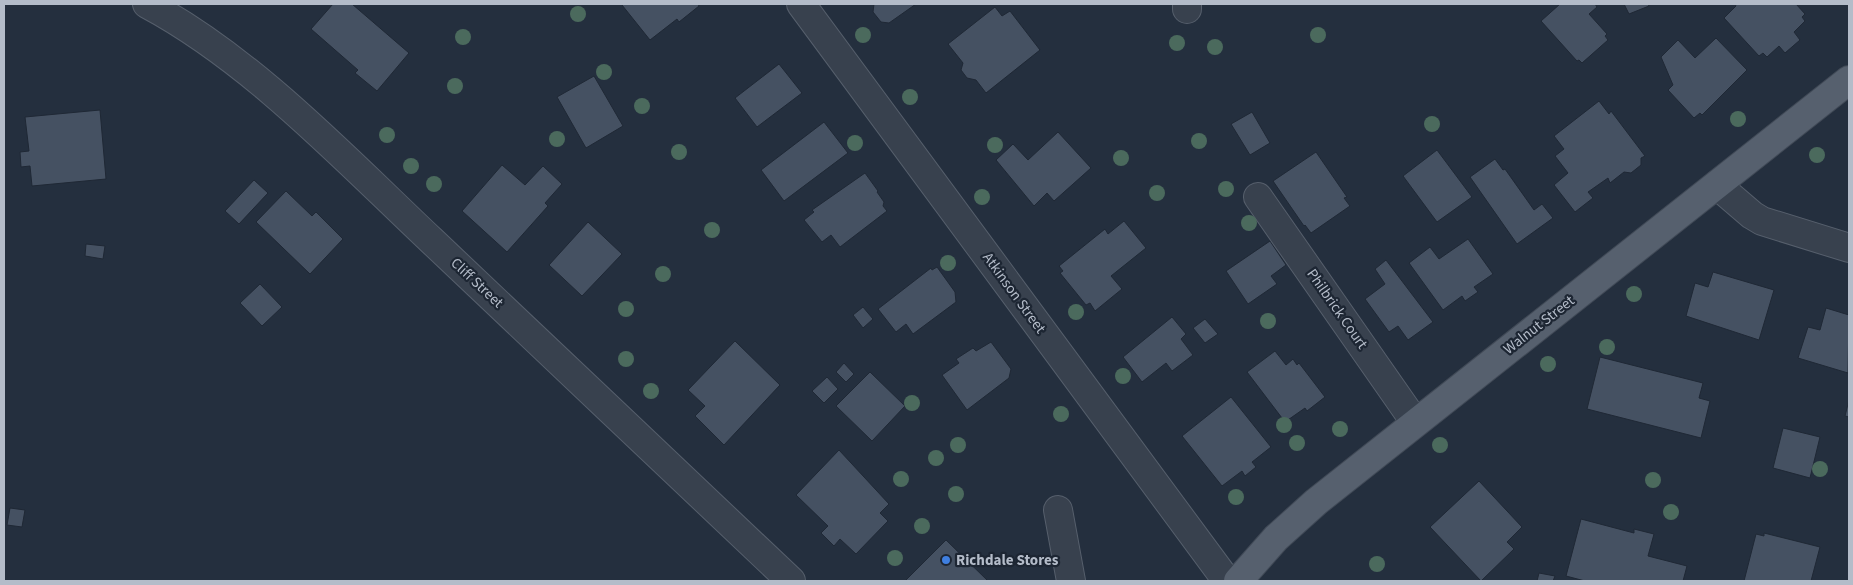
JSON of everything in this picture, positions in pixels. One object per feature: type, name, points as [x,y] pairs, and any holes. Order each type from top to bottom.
[{"type":"main road","name":"Walnut Street","points":[[1238,581],[1257,558],[1294,520],[1415,422],[1849,80]]},
{"type":"street","name":"Cliff Street","points":[[147,4],[196,34],[272,93],[366,178],[791,581]]},
{"type":"street","name":"Atkinson Street","points":[[801,4],[1227,581]]},
{"type":"street","points":[[1717,185],[1752,215],[1762,221],[1849,248]]},
{"type":"street","name":"Philbrick Court","points":[[1258,196],[1415,422]]},
{"type":"street","points":[[1058,510],[1071,581]]},
{"type":"building","points":[[333,4],[352,4],[409,53],[377,91],[355,73],[358,70],[311,29]]},
{"type":"building","points":[[623,4],[698,4],[699,6],[679,22],[677,19],[650,40]]},
{"type":"building","points":[[874,4],[916,4],[889,23],[881,22],[873,12]]},
{"type":"building","points":[[1560,4],[1595,4],[1597,7],[1589,14],[1607,34],[1605,36],[1608,40],[1582,63],[1579,60],[1577,61],[1541,21]]},
{"type":"building","points":[[1624,4],[1648,4],[1649,6],[1629,14]]},
{"type":"building","points":[[1735,4],[1796,4],[1805,14],[1802,17],[1805,21],[1794,32],[1800,40],[1785,53],[1779,46],[1767,57],[1763,53],[1759,56],[1724,18],[1736,6]]},
{"type":"building","points":[[995,7],[1002,16],[1010,11],[1040,50],[986,93],[976,80],[967,78],[961,70],[963,63],[948,44]]},
{"type":"building","points":[[1716,38],[1747,70],[1702,115],[1700,113],[1694,118],[1668,90],[1673,85],[1661,57],[1678,40],[1695,58]]},
{"type":"building","points":[[779,64],[802,93],[757,127],[735,98]]},
{"type":"building","points":[[594,76],[623,126],[586,148],[557,97]]},
{"type":"building","points":[[1599,101],[1609,114],[1611,111],[1645,156],[1641,158],[1641,165],[1631,173],[1624,172],[1610,183],[1608,178],[1588,192],[1593,198],[1575,212],[1554,185],[1568,173],[1555,156],[1564,149],[1554,136]]},
{"type":"building","points":[[100,110],[106,179],[32,186],[30,166],[21,167],[20,152],[29,151],[25,117]]},
{"type":"building","points":[[1252,112],[1270,143],[1250,155],[1231,124]]},
{"type":"building","points":[[824,122],[848,153],[784,201],[761,170]]},
{"type":"building","points":[[1058,132],[1091,168],[1054,201],[1047,193],[1034,206],[996,160],[1013,144],[1028,160]]},
{"type":"building","points":[[1437,150],[1472,197],[1437,222],[1403,176]]},
{"type":"building","points":[[1316,152],[1347,197],[1344,198],[1350,206],[1311,233],[1304,226],[1273,181]]},
{"type":"building","points":[[1495,159],[1503,170],[1505,169],[1534,210],[1542,204],[1553,218],[1517,244],[1470,177]]},
{"type":"building","points":[[502,165],[525,185],[543,166],[562,184],[545,203],[548,206],[507,252],[462,211]]},
{"type":"building","points":[[865,173],[878,191],[884,202],[883,206],[887,211],[840,247],[831,235],[822,242],[804,220],[814,212],[812,210]]},
{"type":"building","points":[[254,180],[268,193],[239,224],[225,211]]},
{"type":"building","points":[[286,191],[312,216],[316,212],[343,239],[310,274],[256,222]]},
{"type":"building","points":[[1124,221],[1146,248],[1111,276],[1122,289],[1095,311],[1090,303],[1086,305],[1060,273],[1063,271],[1059,266],[1105,229],[1108,234]]},
{"type":"building","points":[[588,222],[622,254],[582,296],[549,265]]},
{"type":"building","points":[[1468,239],[1493,274],[1474,287],[1478,292],[1465,301],[1462,296],[1443,310],[1409,263],[1430,247],[1439,259]]},
{"type":"building","points":[[1270,241],[1286,265],[1271,276],[1277,284],[1248,304],[1226,271]]},
{"type":"building","points":[[86,244],[105,246],[103,259],[85,256]]},
{"type":"building","points":[[1386,260],[1433,322],[1408,340],[1398,326],[1389,332],[1365,299],[1385,284],[1375,269]]},
{"type":"building","points":[[937,267],[955,292],[956,302],[913,334],[906,324],[896,332],[878,309],[931,268],[932,270]]},
{"type":"building","points":[[1713,272],[1774,290],[1759,340],[1686,316],[1695,283],[1708,287]]},
{"type":"building","points":[[260,284],[282,307],[262,326],[240,303]]},
{"type":"building","points":[[863,307],[873,319],[863,328],[853,315]]},
{"type":"building","points":[[1826,308],[1849,315],[1848,373],[1798,358],[1808,327],[1820,330]]},
{"type":"building","points":[[1172,317],[1186,334],[1181,339],[1193,355],[1172,371],[1166,363],[1142,382],[1123,357]]},
{"type":"building","points":[[1205,319],[1218,334],[1205,343],[1193,328]]},
{"type":"building","points":[[735,341],[780,385],[724,445],[695,416],[705,406],[688,390]]},
{"type":"building","points":[[991,342],[1011,369],[1009,378],[967,410],[942,375],[959,363],[956,359],[973,348],[976,351]]},
{"type":"building","points":[[1275,351],[1286,365],[1293,359],[1297,365],[1299,363],[1325,397],[1307,411],[1305,408],[1285,422],[1247,372]]},
{"type":"building","points":[[1600,357],[1703,383],[1699,398],[1710,401],[1701,438],[1587,409]]},
{"type":"building","points":[[844,363],[854,374],[846,382],[836,372]]},
{"type":"building","points":[[870,372],[905,406],[872,441],[836,406]]},
{"type":"building","points":[[827,377],[838,389],[824,403],[812,391]]},
{"type":"building","points":[[1231,397],[1271,447],[1252,462],[1256,467],[1245,476],[1242,471],[1222,486],[1182,436]]},
{"type":"building","points":[[1849,400],[1849,417],[1845,416]]},
{"type":"building","points":[[1783,428],[1820,437],[1810,478],[1773,468]]},
{"type":"building","points":[[839,450],[889,504],[880,513],[888,521],[856,554],[840,539],[834,546],[821,533],[828,526],[796,495]]},
{"type":"building","points":[[1479,481],[1522,527],[1507,542],[1514,549],[1481,581],[1430,527]]},
{"type":"building","points":[[10,508],[25,510],[22,527],[7,525]]},
{"type":"building","points":[[1581,519],[1634,533],[1634,529],[1654,534],[1648,556],[1687,566],[1683,581],[1585,581],[1566,576]]},
{"type":"building","points":[[1764,533],[1820,547],[1811,581],[1744,581],[1756,534],[1764,536]]},
{"type":"building","name":"Richdale Stores","points":[[946,540],[988,581],[905,581]]},
{"type":"building","points":[[1539,573],[1555,576],[1553,581],[1537,581]]},
{"type":"place","name":"Richdale Stores","points":[[946,560]]}]
